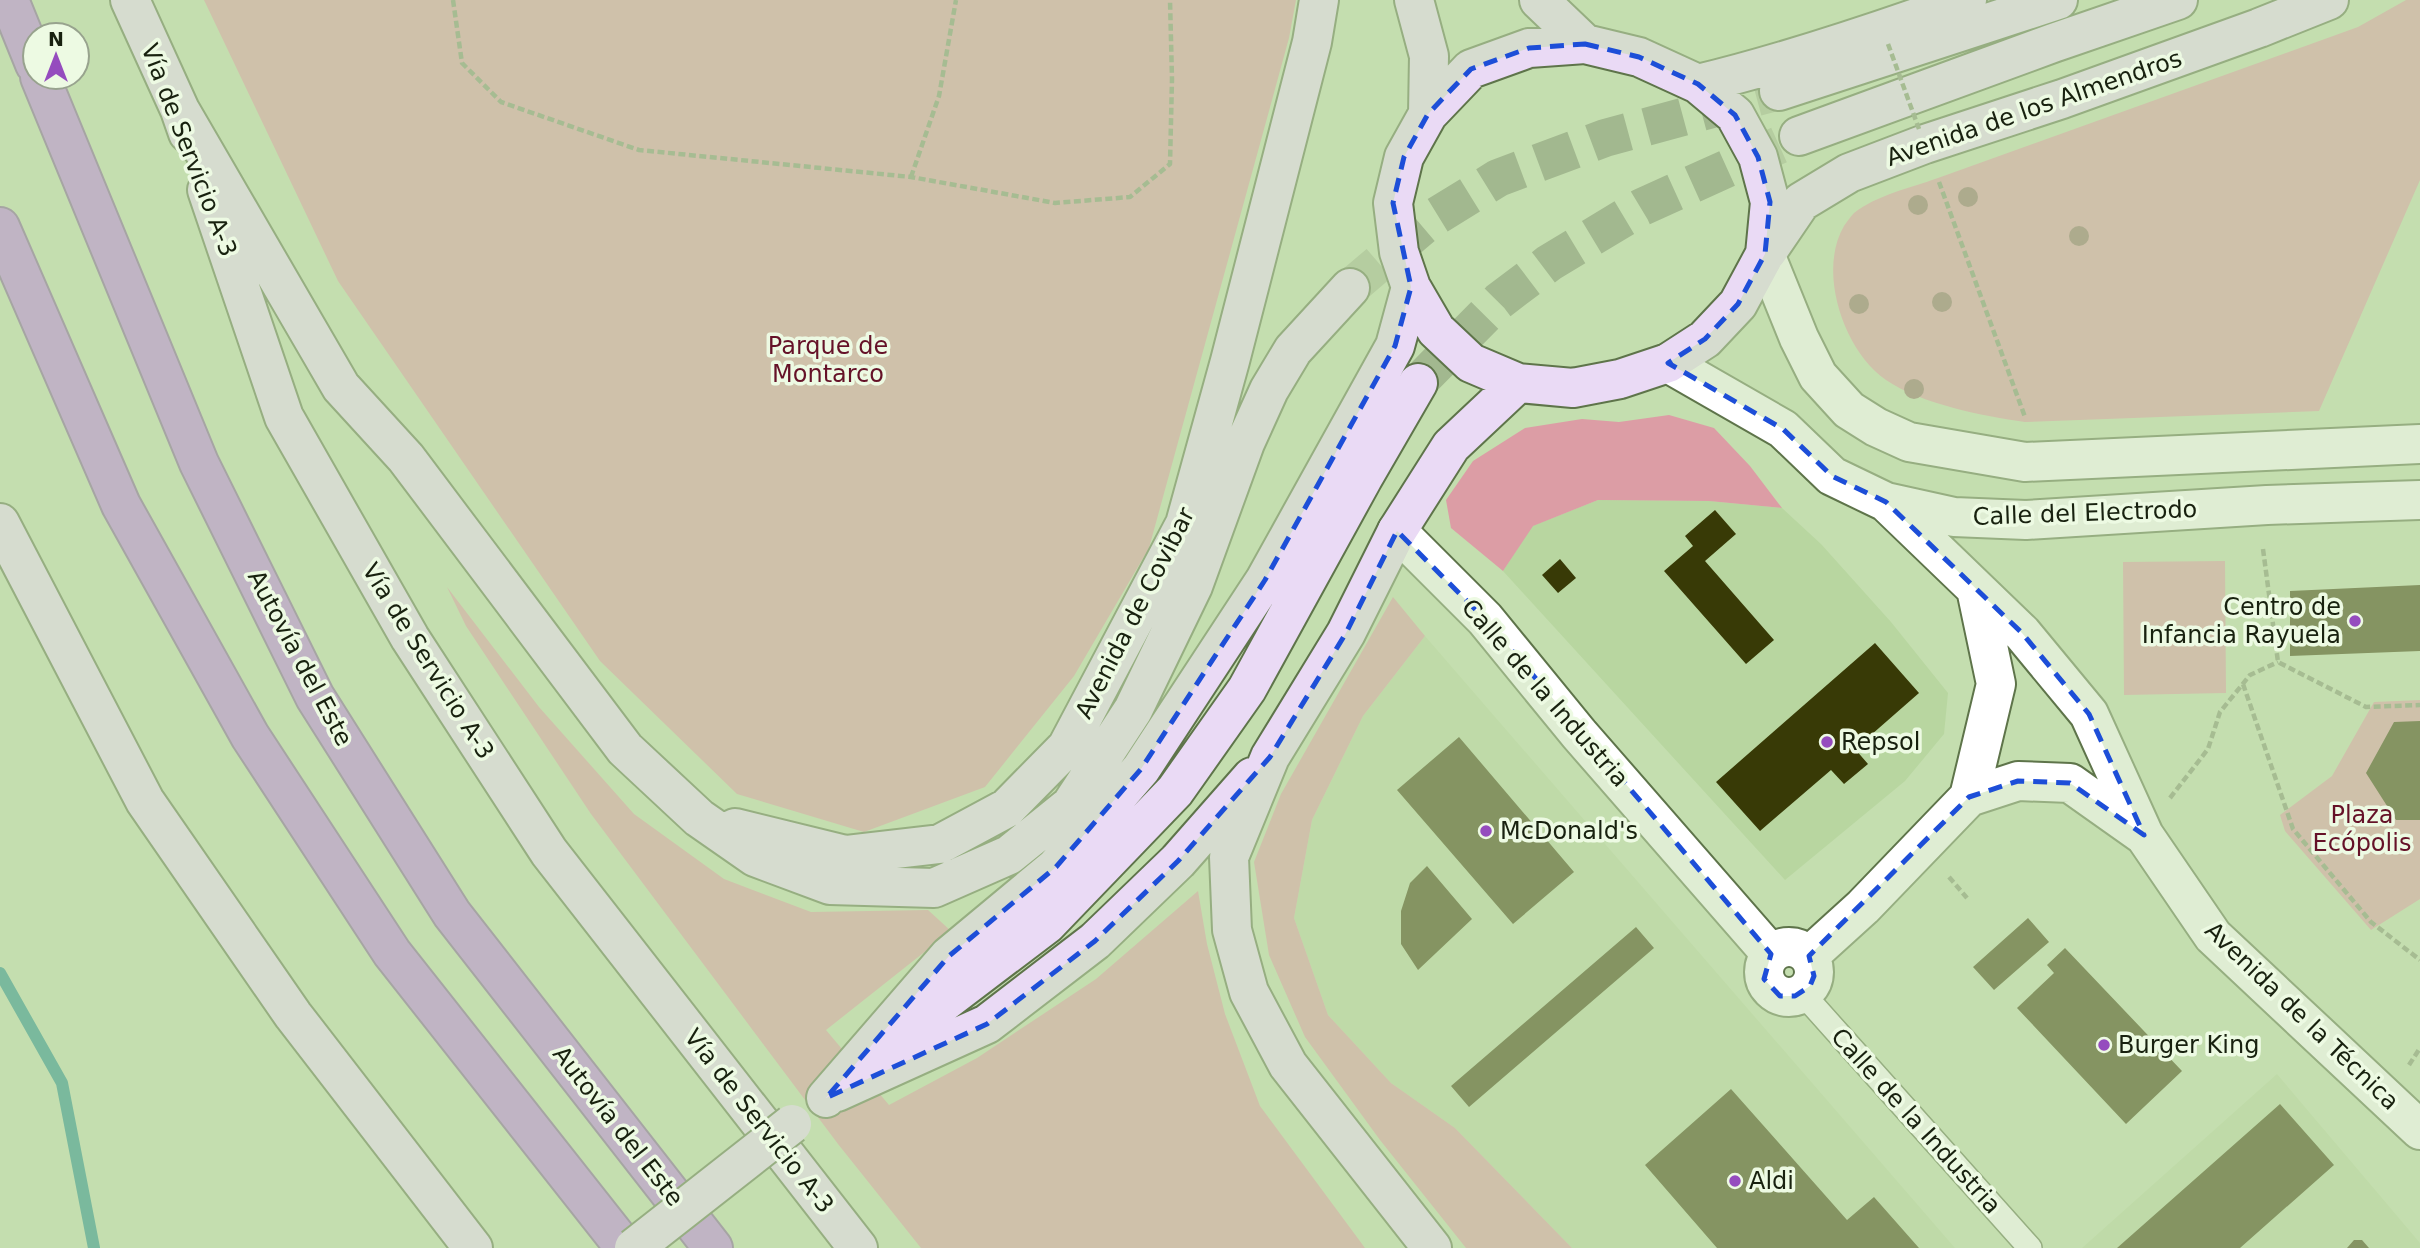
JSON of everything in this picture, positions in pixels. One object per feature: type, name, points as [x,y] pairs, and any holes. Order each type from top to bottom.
[{"type":"highway","points":[[9,0],[21,30]]},
{"type":"highway","name":"Autovía del Este","points":[[46,91],[199,463],[315,697],[453,914],[713,1248]]},
{"type":"highway","points":[[0,227],[121,505],[250,736],[392,953],[625,1248]]},
{"type":"main road","name":"Vía de Servicio A-3","points":[[130,0],[180,110],[284,417],[410,638],[549,852],[858,1248]]},
{"type":"main road","name":"Avenida de Covibar","points":[[699,818],[845,855],[940,844],[1007,808],[1067,747],[1185,524],[1230,361],[1312,42],[1320,0]]},
{"type":"main road","points":[[1414,0],[1429,56],[1428,114]]},
{"type":"main road","points":[[1539,0],[1585,44]]},
{"type":"main road","points":[[1698,84],[1744,73],[1883,30],[1967,0]]},
{"type":"main road","points":[[1779,91],[2058,0]]},
{"type":"main road","points":[[1799,136],[2178,0]]},
{"type":"main road","name":"Avenida de los Almendros","points":[[1428,114],[1404,157],[1393,203],[1399,252],[1410,287],[1436,330],[1471,363],[1518,383],[1573,388],[1620,379],[1668,363],[1705,339],[1738,304],[1765,254],[1801,202],[1849,173],[2259,28],[2329,0]]},
{"type":"main road","points":[[1428,114],[1471,69],[1529,48],[1585,44],[1639,57],[1698,84],[1735,115],[1758,157],[1770,202],[1765,254]]},
{"type":"main road","points":[[180,110],[341,387],[406,458],[625,749],[699,818],[755,857],[831,886],[934,888],[1009,855],[1071,805],[1133,710],[1193,586],[1245,443],[1269,390],[1293,350],[1350,288]]},
{"type":"main road","points":[[826,1098],[949,956],[1056,867],[1141,769],[1272,569],[1395,346],[1410,287]]},
{"type":"main road","points":[[634,1248],[826,1098],[935,1007],[1047,924],[1175,791],[1247,689],[1418,383]]},
{"type":"main road","points":[[1432,1248],[1288,1065],[1249,992],[1232,930],[1229,857],[1270,758],[1346,633],[1397,531],[1451,446],[1518,383]]},
{"type":"main road","points":[[0,523],[145,801],[293,1016],[473,1248]]},
{"type":"main road","points":[[826,1098],[987,1024],[1095,941],[1178,861],[1270,758]]},
{"type":"main road","points":[[431,1193],[495,1248]]},
{"type":"street","points":[[1765,254],[1799,338],[1818,376],[1849,410],[1876,427],[1909,442],[2025,462],[2420,444]]},
{"type":"street","name":"Calle del Electrodo","points":[[1668,363],[1783,429],[1832,476],[1886,502],[1954,517],[2026,520],[2267,505],[2420,500]]},
{"type":"street","name":"Avenida de la Técnica","points":[[1886,502],[2022,633],[2090,714],[2144,835],[2213,936],[2420,1130]]},
{"type":"street","name":"Calle de la Industria","points":[[1397,531],[1500,636],[1579,734],[1771,954]]},
{"type":"street","points":[[1969,797],[1996,684],[1976,589]]},
{"type":"street","points":[[1809,956],[1863,907],[1969,797],[2018,781],[2070,783],[2144,835]]},
{"type":"street","points":[[1790,946],[1801,949],[1809,956],[1814,965],[1814,976],[1803,994],[1780,996],[1768,987],[1763,970],[1771,954],[1790,946]]},
{"type":"lane","name":"Calle de la Industria","points":[[1803,994],[2030,1248]]},
{"type":"path","points":[[453,0],[462,63],[501,102],[639,150],[911,177],[1055,202],[1130,197],[1170,163],[1170,0]]},
{"type":"path","points":[[911,177],[939,96],[956,0]]},
{"type":"path","points":[[1888,44],[1919,129]]},
{"type":"path","points":[[1938,178],[2025,417]]},
{"type":"path","points":[[2263,549],[2278,662]]},
{"type":"path","points":[[2178,787],[2208,749],[2220,712],[2250,675],[2278,662]]},
{"type":"path","points":[[2278,662],[2366,707],[2420,705]]},
{"type":"path","points":[[2243,684],[2293,829],[2371,922],[2420,961]]},
{"type":"path","points":[[1944,871],[1967,898]]},
{"type":"path","points":[[2403,1074],[2420,1048]]},
{"type":"highlighted area","points":[[1585,44],[1639,57],[1698,84],[1735,115],[1758,157],[1770,202],[1765,254],[1738,304],[1705,339],[1668,363],[1783,429],[1832,476],[1886,502],[2022,633],[2089,714],[2144,835],[2070,783],[2018,781],[1969,797],[1809,956],[1814,976],[1810,986],[1795,996],[1780,996],[1764,979],[1771,954],[1485,619],[1397,531],[1346,633],[1270,757],[1178,861],[1095,941],[987,1024],[826,1098],[949,956],[1056,867],[1141,769],[1265,580],[1395,346],[1411,287],[1393,203],[1404,157],[1428,114],[1471,69],[1529,48]]},
{"type":"shaded area","points":[[1598,500],[1709,501],[1782,508],[1821,544],[1891,622],[1948,693],[1944,734],[1905,781],[1785,880],[1503,571],[1532,526]]},
{"type":"shaded area","points":[[1425,636],[1955,1248],[1572,1248],[1455,1128],[1391,1083],[1328,1015],[1294,918],[1312,820],[1363,716]]},
{"type":"shaded area","points":[[2277,1074],[2420,1243],[2420,1248],[2082,1248]]},
{"type":"green space","name":"Parque de Montarco","points":[[204,0],[1296,0],[1289,38],[1149,548],[1074,676],[985,787],[864,832],[737,794],[600,661],[338,281]]},
{"type":"green space","points":[[2406,0],[2420,0],[2420,180],[2319,411],[2025,422],[1972,412],[1917,396],[1886,380],[1858,350],[1839,309],[1833,265],[1836,245],[1844,226],[1854,213],[1863,207],[1894,192],[2358,27]]},
{"type":"green space","points":[[1669,415],[1714,428],[1750,466],[1782,508],[1709,501],[1598,500],[1533,526],[1503,571],[1451,528],[1446,500],[1473,461],[1525,428],[1582,419],[1619,422]]},
{"type":"green space","points":[[2225,561],[2226,693],[2124,695],[2123,562]]},
{"type":"green space","points":[[447,587],[539,707],[634,814],[724,879],[811,912],[928,910],[951,931],[826,1030],[889,1105],[977,1058],[1096,979],[1198,891],[1207,944],[1225,1014],[1260,1106],[1365,1248],[921,1248],[838,1144],[591,814],[466,626]]},
{"type":"green space","points":[[1393,597],[1425,636],[1363,716],[1312,820],[1294,918],[1328,1015],[1391,1083],[1455,1128],[1572,1248],[1466,1248],[1380,1140],[1305,1037],[1269,955],[1254,862],[1281,794]]},
{"type":"green space","name":"Plaza Ecópolis","points":[[2420,700],[2420,899],[2371,930],[2285,831],[2280,815],[2332,776],[2374,702]]},
{"type":"building","points":[[1715,510],[1736,534],[1705,561],[1774,640],[1746,664],[1664,571],[1693,546],[1685,536]]},
{"type":"building","points":[[1560,559],[1576,578],[1558,593],[1542,575]]},
{"type":"building","name":"Centro de Infancia Rayuela","points":[[2420,585],[2420,651],[2290,656],[2290,591]]},
{"type":"building","points":[[1875,643],[1919,693],[1855,749],[1868,764],[1844,784],[1831,770],[1760,831],[1716,782]]},
{"type":"building","points":[[2420,721],[2420,820],[2396,820],[2366,773],[2394,722]]},
{"type":"building","name":"McDonald's","points":[[1459,737],[1574,872],[1513,924],[1397,790]]},
{"type":"building","points":[[1427,866],[1472,919],[1418,970],[1401,944],[1401,911],[1410,883]]},
{"type":"building","points":[[2028,918],[2049,942],[1994,990],[1973,967]]},
{"type":"building","points":[[1636,927],[1654,948],[1469,1107],[1451,1086]]},
{"type":"building","name":"Burger King","points":[[2065,948],[2182,1071],[2126,1124],[2017,1008],[2054,973],[2047,965]]},
{"type":"building","name":"Aldi","points":[[1731,1089],[1847,1220],[1874,1197],[1919,1248],[1717,1248],[1645,1165]]},
{"type":"building","points":[[2280,1104],[2334,1165],[2240,1248],[2117,1248]]},
{"type":"building","points":[[2354,1240],[2362,1240],[2369,1248],[2347,1248]]},
{"type":"waterway","points":[[0,973],[62,1083],[94,1248]]},
{"type":"tunnel","points":[[1350,288],[1430,220],[1498,178],[1605,138],[1779,91]]},
{"type":"tunnel","points":[[1418,383],[1499,301],[1549,263],[1642,207],[1799,136]]},
{"type":"place","name":"Centro de Infancia Rayuela","points":[[2355,621]]},
{"type":"place","name":"Repsol","points":[[1827,742]]},
{"type":"place","name":"McDonald's","points":[[1486,831]]},
{"type":"place","name":"Burger King","points":[[2104,1045]]},
{"type":"place","name":"Aldi","points":[[1735,1181]]}]
